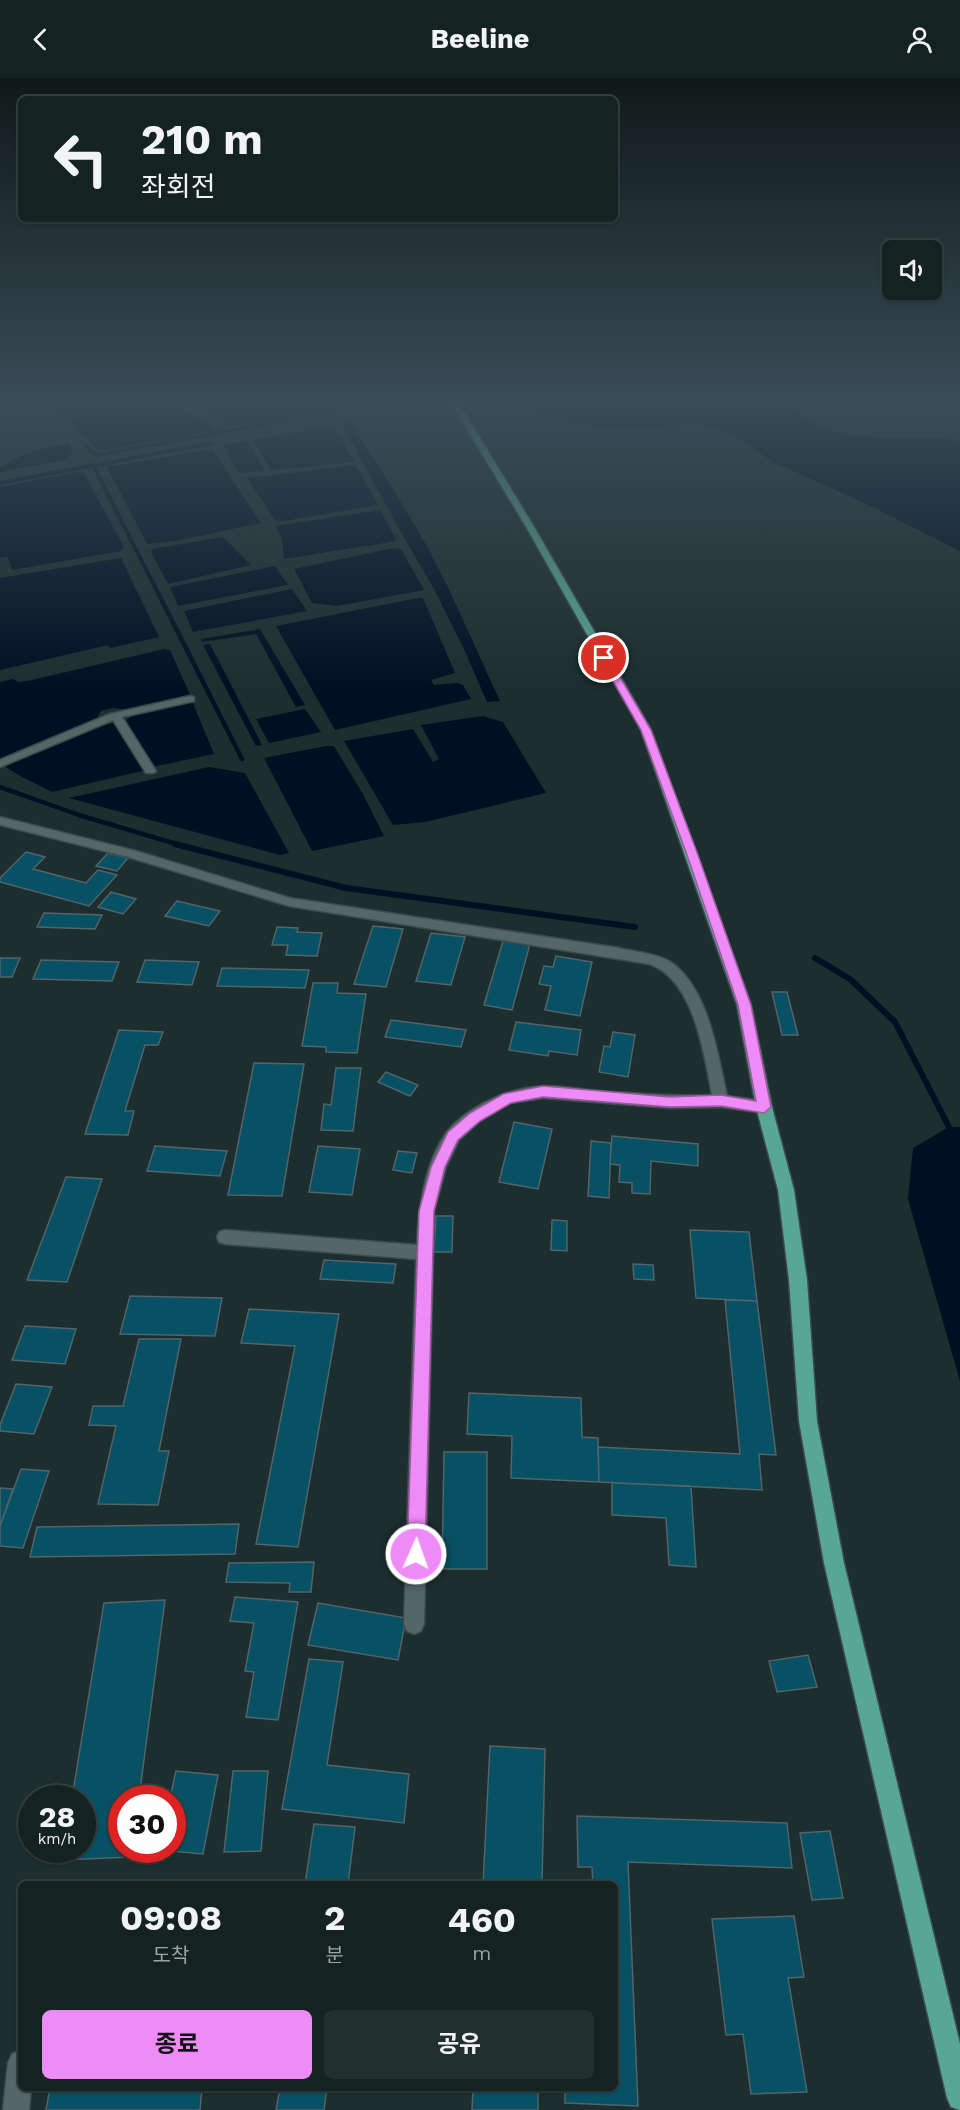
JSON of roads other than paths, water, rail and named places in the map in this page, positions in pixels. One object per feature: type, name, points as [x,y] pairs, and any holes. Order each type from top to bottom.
[{"type":"main road","points":[[513,498],[646,730],[693,855],[744,1005],[764,1107],[786,1190],[798,1280],[808,1421],[834,1563],[960,2098]]},
{"type":"street","points":[[0,764],[114,716],[190,699]]},
{"type":"street","points":[[114,716],[120,721],[150,771]]},
{"type":"street","points":[[0,821],[132,854],[289,902],[619,953],[664,964],[681,983],[704,1025],[721,1101]]},
{"type":"street","points":[[414,1624],[426,1211],[438,1167],[453,1136],[475,1117],[507,1098],[543,1092],[670,1102],[721,1101],[764,1107]]},
{"type":"street","points":[[225,1237],[425,1253]]},
{"type":"street","points":[[16,2110],[18,2091]]},
{"type":"water","points":[[0,498],[97,498],[124,547],[121,551],[12,570],[8,557],[0,558]]},
{"type":"water","points":[[123,498],[244,498],[261,523],[175,541],[147,544]]},
{"type":"water","points":[[260,498],[374,498],[378,505],[284,521],[275,520]]},
{"type":"water","points":[[382,498],[398,498],[429,550],[500,701],[487,702],[435,591]]},
{"type":"water","points":[[853,498],[960,498],[960,551]]},
{"type":"water","points":[[380,510],[397,541],[284,559],[282,540],[276,526]]},
{"type":"water","points":[[223,537],[251,565],[168,584],[151,552],[152,549]]},
{"type":"water","points":[[394,548],[401,549],[424,590],[337,606],[312,603],[294,569]]},
{"type":"water","points":[[121,558],[159,637],[110,648],[108,645],[0,670],[0,578]]},
{"type":"water","points":[[275,566],[288,585],[178,606],[170,587]]},
{"type":"water","points":[[292,589],[307,611],[193,632],[184,611]]},
{"type":"water","points":[[423,598],[455,673],[431,680],[434,685],[457,683],[463,685],[471,699],[335,730],[276,626]]},
{"type":"water","points":[[260,629],[305,705],[296,707],[256,634],[202,642],[201,639]]},
{"type":"water","points":[[210,644],[262,745],[256,746],[203,645]]},
{"type":"water","points":[[164,649],[170,650],[191,697],[129,710],[112,708],[101,711],[96,720],[0,760],[0,682],[13,679],[19,682],[32,680]]},
{"type":"water","points":[[192,701],[214,754],[152,767],[125,721],[133,715]]},
{"type":"water","points":[[305,709],[321,732],[269,743],[256,719]]},
{"type":"water","points":[[483,716],[503,722],[546,793],[425,822],[393,825],[344,741],[413,729],[433,762],[439,759],[421,725]]},
{"type":"water","points":[[118,723],[146,770],[52,792],[5,766],[103,724]]},
{"type":"water","points":[[334,746],[364,796],[384,836],[312,851],[264,758]]},
{"type":"water","points":[[209,767],[245,773],[289,853],[280,855],[69,798]]},
{"type":"water","points":[[949,1127],[960,1127],[960,1381],[908,1199],[913,1148]]},
{"type":"waterway","points":[[110,498],[160,597]]},
{"type":"waterway","points":[[159,595],[242,759]]},
{"type":"waterway","points":[[0,787],[82,816],[180,845]]},
{"type":"waterway","points":[[175,844],[346,888],[635,927]]},
{"type":"waterway","points":[[815,958],[850,979],[895,1022],[949,1127]]}]
